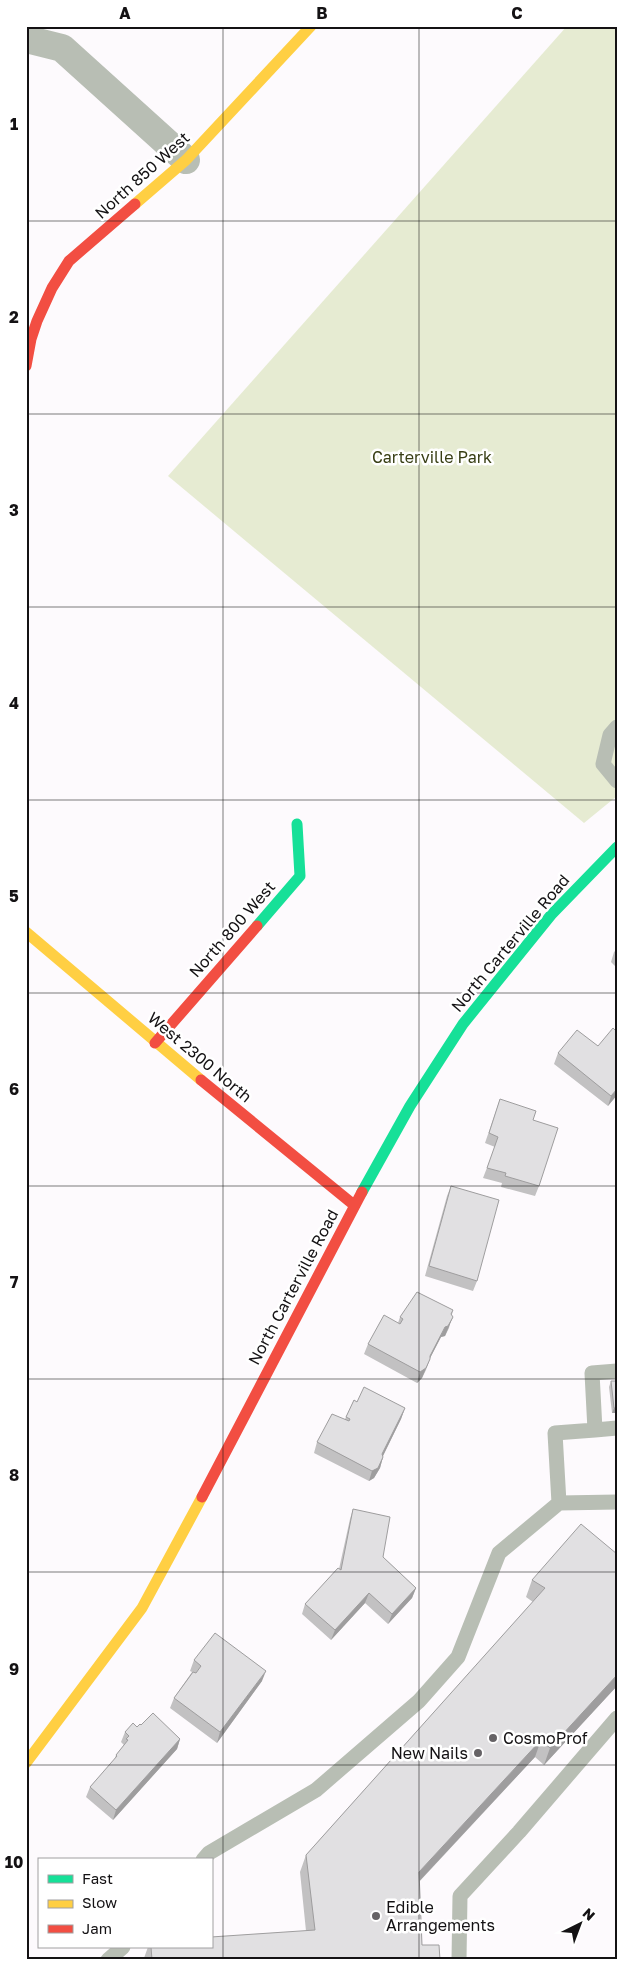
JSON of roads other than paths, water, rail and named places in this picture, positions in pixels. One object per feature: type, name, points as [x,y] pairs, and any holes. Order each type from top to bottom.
[{"type":"street","name":"North 850 West","points":[[26,366],[31,339],[37,321],[52,288],[69,261],[186,160],[311,26]]},
{"type":"street","points":[[26,39],[62,48],[186,160]]},
{"type":"street","name":"North 800 West","points":[[156,1043],[300,876],[297,824]]},
{"type":"street","name":"North Carterville Road","points":[[26,1763],[142,1608],[354,1205],[410,1106],[464,1024],[551,915],[617,847]]},
{"type":"street","name":"West 2300 North","points":[[26,932],[156,1043],[354,1205]]},
{"type":"lane","points":[[617,727],[610,735],[603,764],[617,781]]},
{"type":"lane","points":[[595,1430],[592,1373],[617,1371]]},
{"type":"lane","points":[[559,1503],[555,1433],[617,1428]]},
{"type":"lane","points":[[205,1858],[209,1853],[316,1790],[419,1701],[458,1657],[499,1553],[559,1503],[617,1502]]},
{"type":"lane","points":[[459,1960],[460,1896],[519,1832],[617,1718]]},
{"type":"lane","points":[[108,1960],[122,1948]]},
{"type":"place","name":"CosmoProf","points":[[493,1738]]},
{"type":"place","name":"New Nails","points":[[478,1753]]},
{"type":"place","name":"Edible Arrangements","points":[[376,1916]]},
{"type":"park label","name":"Carterville Park","points":[[432,457]]}]
